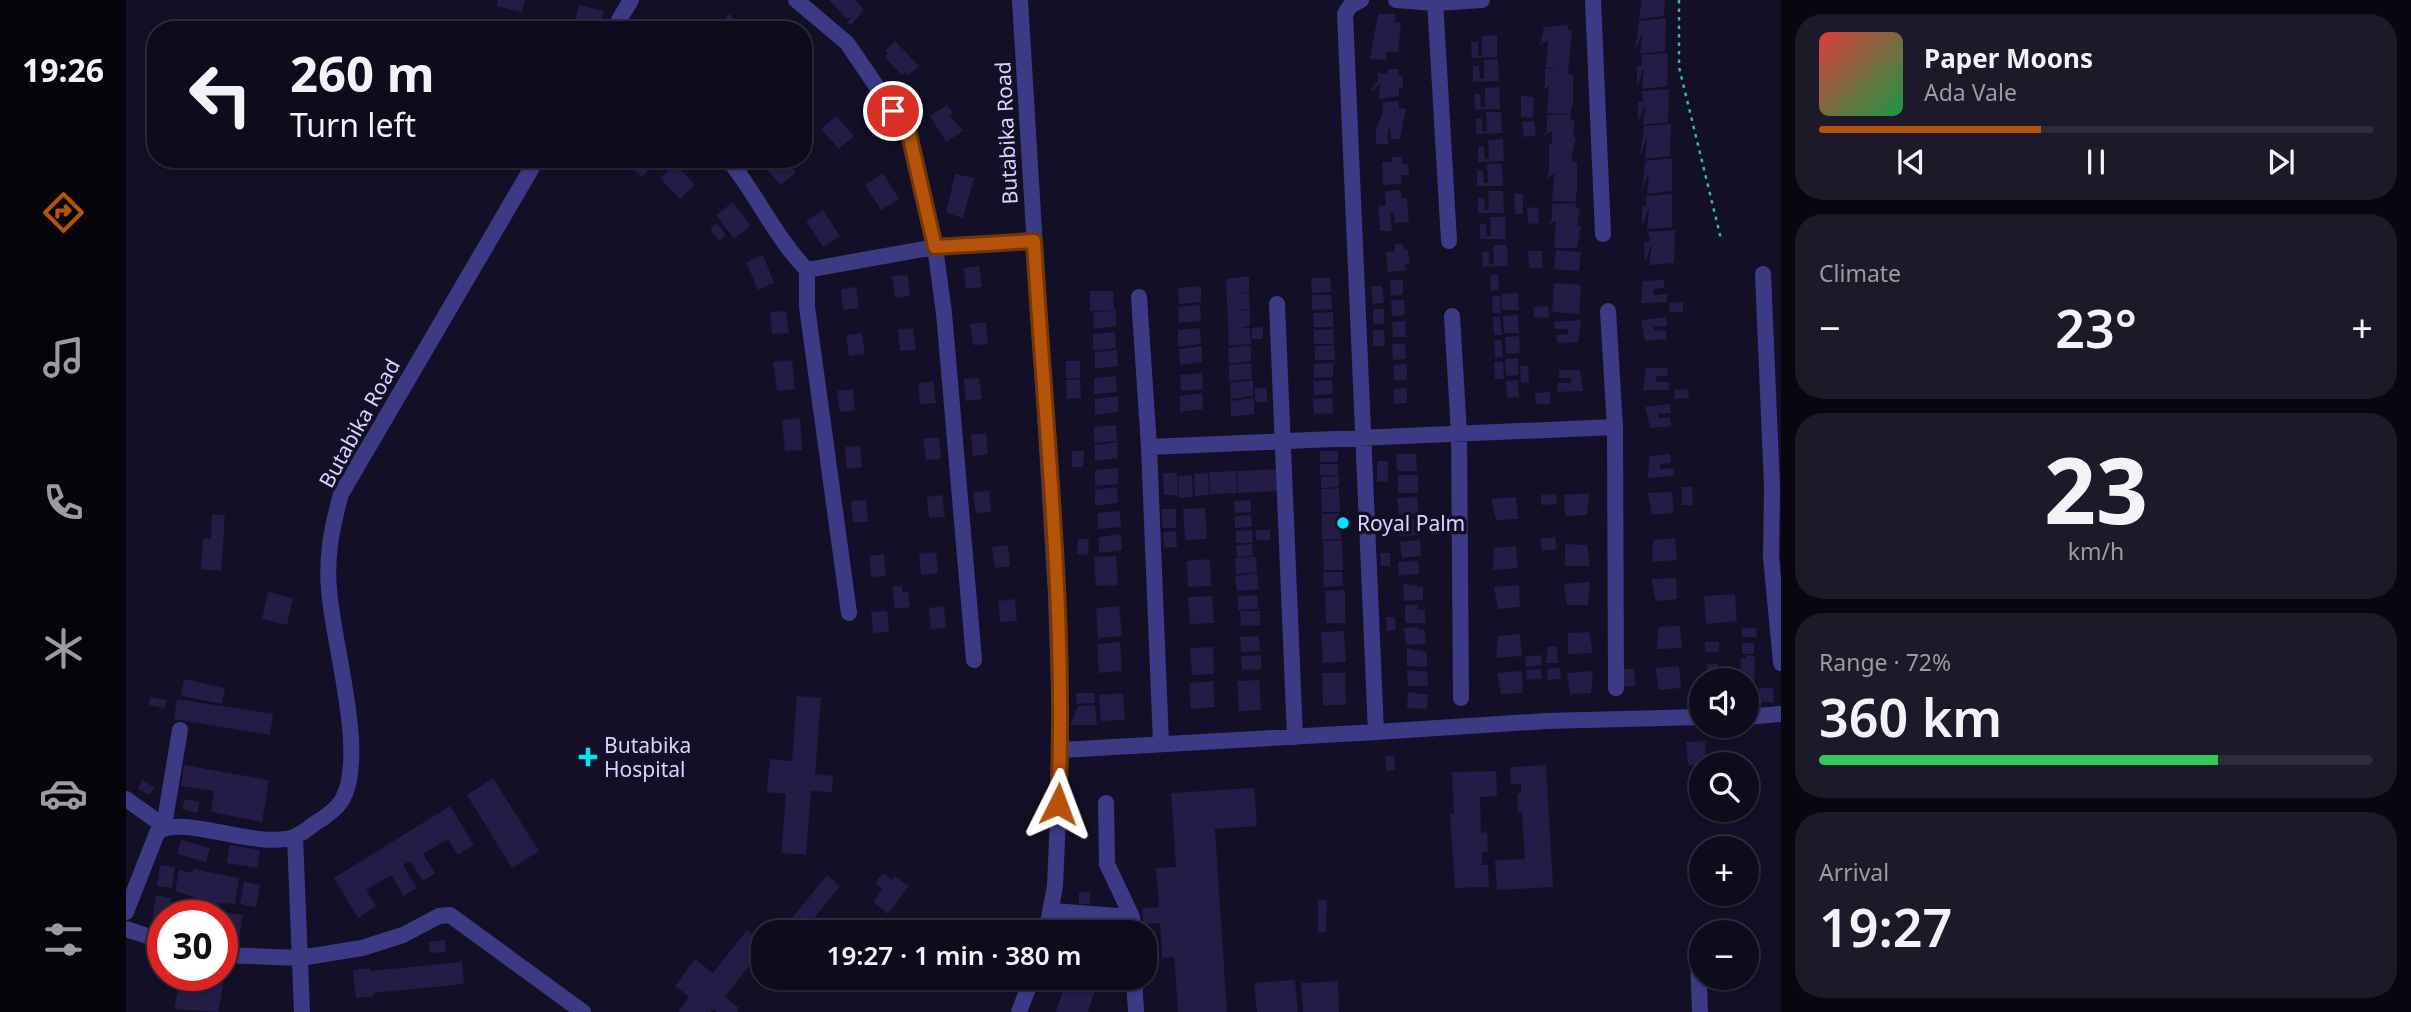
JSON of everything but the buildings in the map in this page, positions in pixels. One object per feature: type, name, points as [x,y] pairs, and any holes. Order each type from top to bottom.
[{"type":"street","points":[[618,21],[631,0]]},
{"type":"street","points":[[796,0],[847,43],[909,134],[935,247],[944,313],[974,660]]},
{"type":"street","name":"Butabika Road","points":[[1020,0],[1056,595],[1061,750],[1053,911],[1050,920]]},
{"type":"street","points":[[1361,0],[1350,6],[1345,14],[1376,732]]},
{"type":"street","points":[[1395,0],[1482,0]]},
{"type":"street","points":[[1593,0],[1603,234]]},
{"type":"street","points":[[1435,2],[1449,241]]},
{"type":"street","name":"Butabika Road","points":[[295,837],[329,815],[343,799],[350,773],[352,744],[329,589],[328,538],[341,495],[532,168]]},
{"type":"street","points":[[735,168],[748,184],[783,244],[807,270],[807,307],[849,613]]},
{"type":"street","points":[[807,270],[935,247],[1034,241]]},
{"type":"street","points":[[1763,274],[1776,487],[1770,557],[1781,663]]},
{"type":"street","points":[[1139,297],[1149,447],[1161,744]]},
{"type":"street","points":[[1277,304],[1295,737]]},
{"type":"street","points":[[1608,311],[1615,427],[1616,688]]},
{"type":"street","points":[[1452,316],[1459,433],[1461,698]]},
{"type":"street","points":[[1149,447],[1615,427]]},
{"type":"street","points":[[1759,716],[1781,714]]},
{"type":"street","points":[[1061,750],[1546,721],[1689,717]]},
{"type":"street","points":[[164,826],[180,730]]},
{"type":"street","points":[[126,799],[164,826]]},
{"type":"street","points":[[1105,803],[1107,864],[1130,920]]},
{"type":"street","points":[[126,912],[157,833],[164,826],[174,824],[226,836],[295,837],[302,1012]]},
{"type":"street","points":[[1053,911],[1104,920]]},
{"type":"street","points":[[238,956],[300,958],[362,948],[403,935],[439,916],[450,915],[583,1012]]},
{"type":"street","points":[[126,929],[147,936]]},
{"type":"street","points":[[1019,1012],[1027,990]]},
{"type":"street","points":[[1135,990],[1136,1012]]},
{"type":"street","points":[[1699,990],[1700,1012]]},
{"type":"path","points":[[1679,0],[1679,66],[1721,239]]},
{"type":"place","name":"Royal Palm","points":[[1343,523]]},
{"type":"place","name":"Butabika Hospital","points":[[588,757]]},
{"type":"route","points":[[893,111],[909,134],[935,247],[1034,241],[1056,595],[1061,750],[1058,804]]}]
